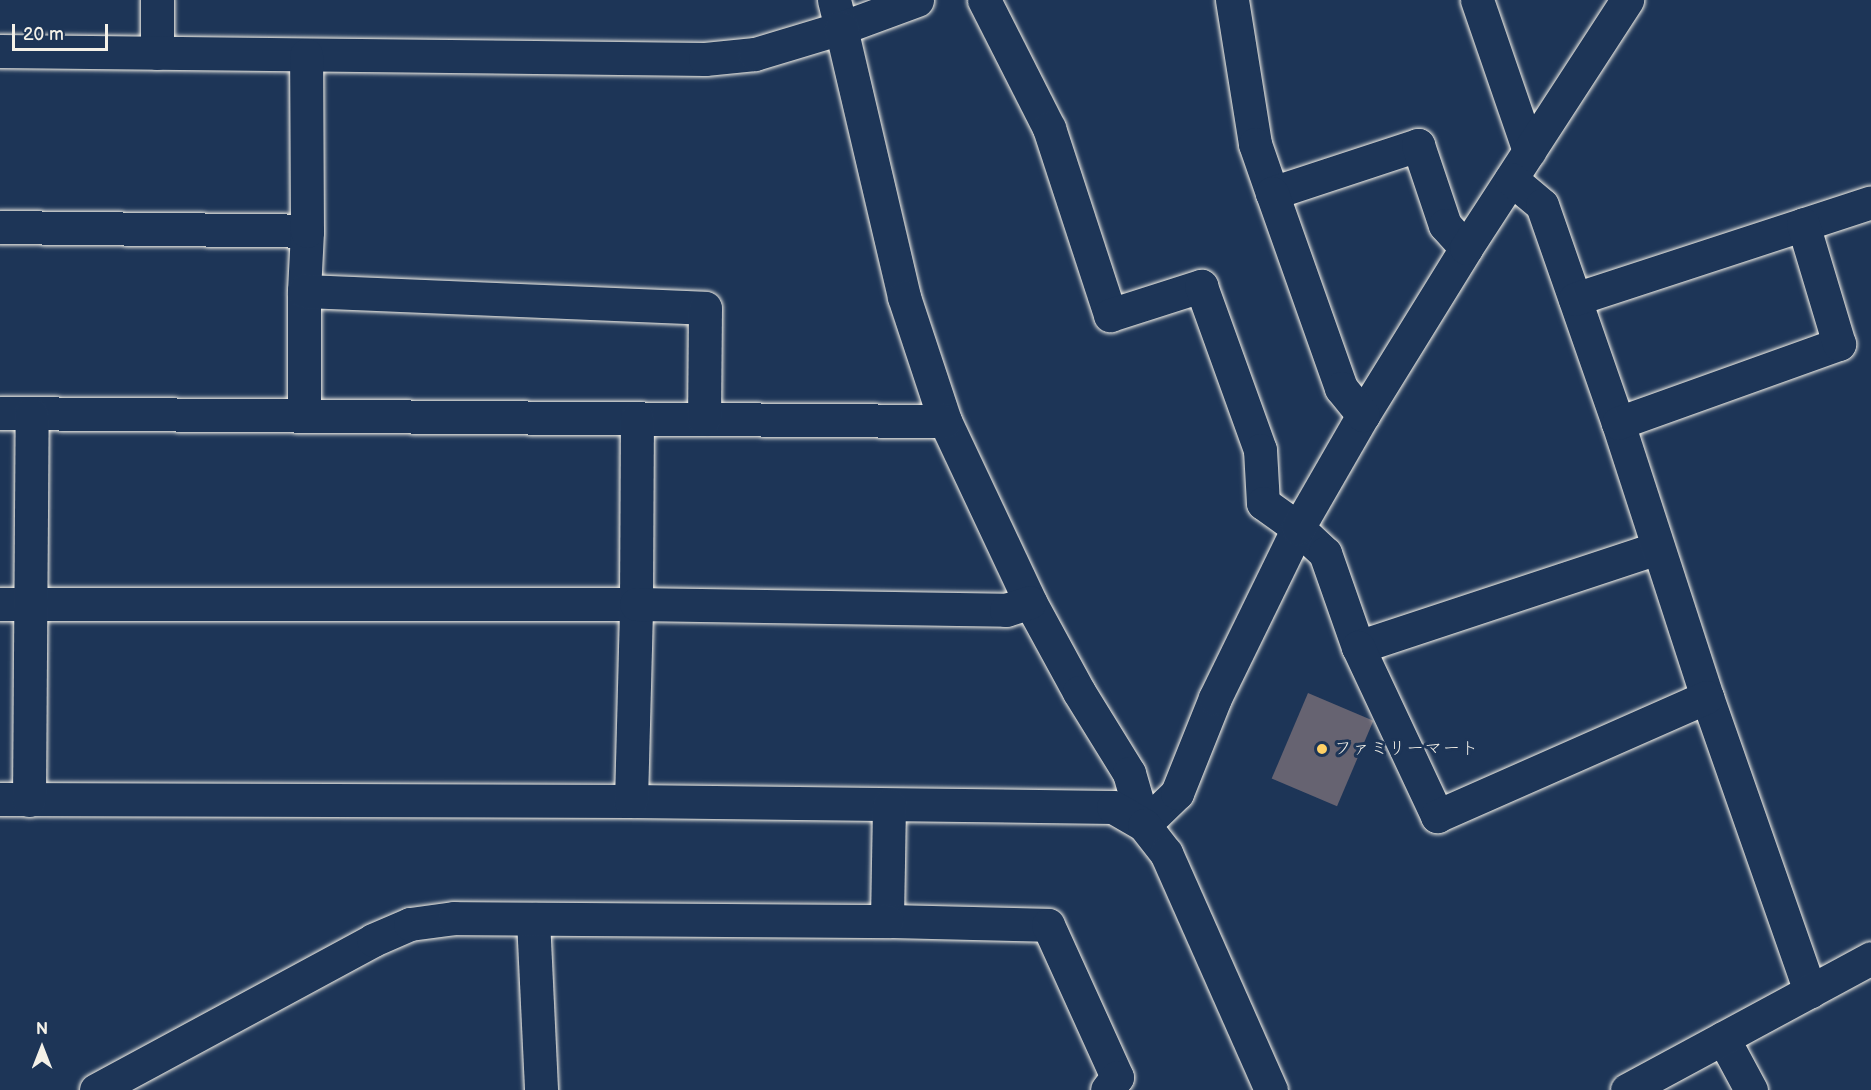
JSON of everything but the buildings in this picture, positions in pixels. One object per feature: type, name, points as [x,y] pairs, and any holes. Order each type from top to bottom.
[{"type":"street","points":[[157,0],[157,53]]},
{"type":"street","points":[[0,51],[705,59],[755,54],[838,14],[917,0]]},
{"type":"street","points":[[984,0],[1049,128],[1110,315],[1201,286],[1260,450],[1263,503],[1298,528],[1325,553],[1358,647],[1437,816],[1707,697]]},
{"type":"street","points":[[1232,0],[1256,144],[1341,388],[1363,415]]},
{"type":"street","points":[[1477,0],[1529,151]]},
{"type":"street","points":[[1144,825],[1177,793],[1215,698],[1298,528],[1363,415],[1466,248],[1627,0]]},
{"type":"street","points":[[838,14],[904,297],[945,421],[1030,602],[1078,692],[1129,773],[1144,825]]},
{"type":"street","points":[[304,416],[304,291],[307,231],[306,55]]},
{"type":"street","points":[[1272,193],[1418,145],[1444,225],[1466,248]]},
{"type":"street","points":[[1511,179],[1542,204],[1618,423],[1707,697],[1810,991]]},
{"type":"street","points":[[1575,299],[1871,202]]},
{"type":"street","points":[[1618,423],[1839,344],[1803,224]]},
{"type":"street","points":[[0,227],[307,231]]},
{"type":"street","points":[[304,291],[705,308],[704,419]]},
{"type":"street","points":[[0,413],[945,421]]},
{"type":"street","points":[[32,414],[33,604],[15,800],[631,801],[1113,807],[1144,825],[1166,853],[1270,1090]]},
{"type":"street","points":[[631,801],[636,604],[637,418]]},
{"type":"street","points":[[1358,647],[1657,548]]},
{"type":"street","points":[[0,604],[636,604],[1006,610],[1030,602]]},
{"type":"street","points":[[887,921],[889,805]]},
{"type":"street","points":[[96,1090],[373,940],[410,924],[454,918],[887,921],[1048,925],[1117,1077],[1107,1090]]},
{"type":"street","points":[[532,919],[541,1090]]},
{"type":"street","points":[[1628,1090],[1871,958]]},
{"type":"street","points":[[1724,1038],[1752,1090]]},
{"type":"place","name":"ファミリーマート","points":[[1322,749]]}]
